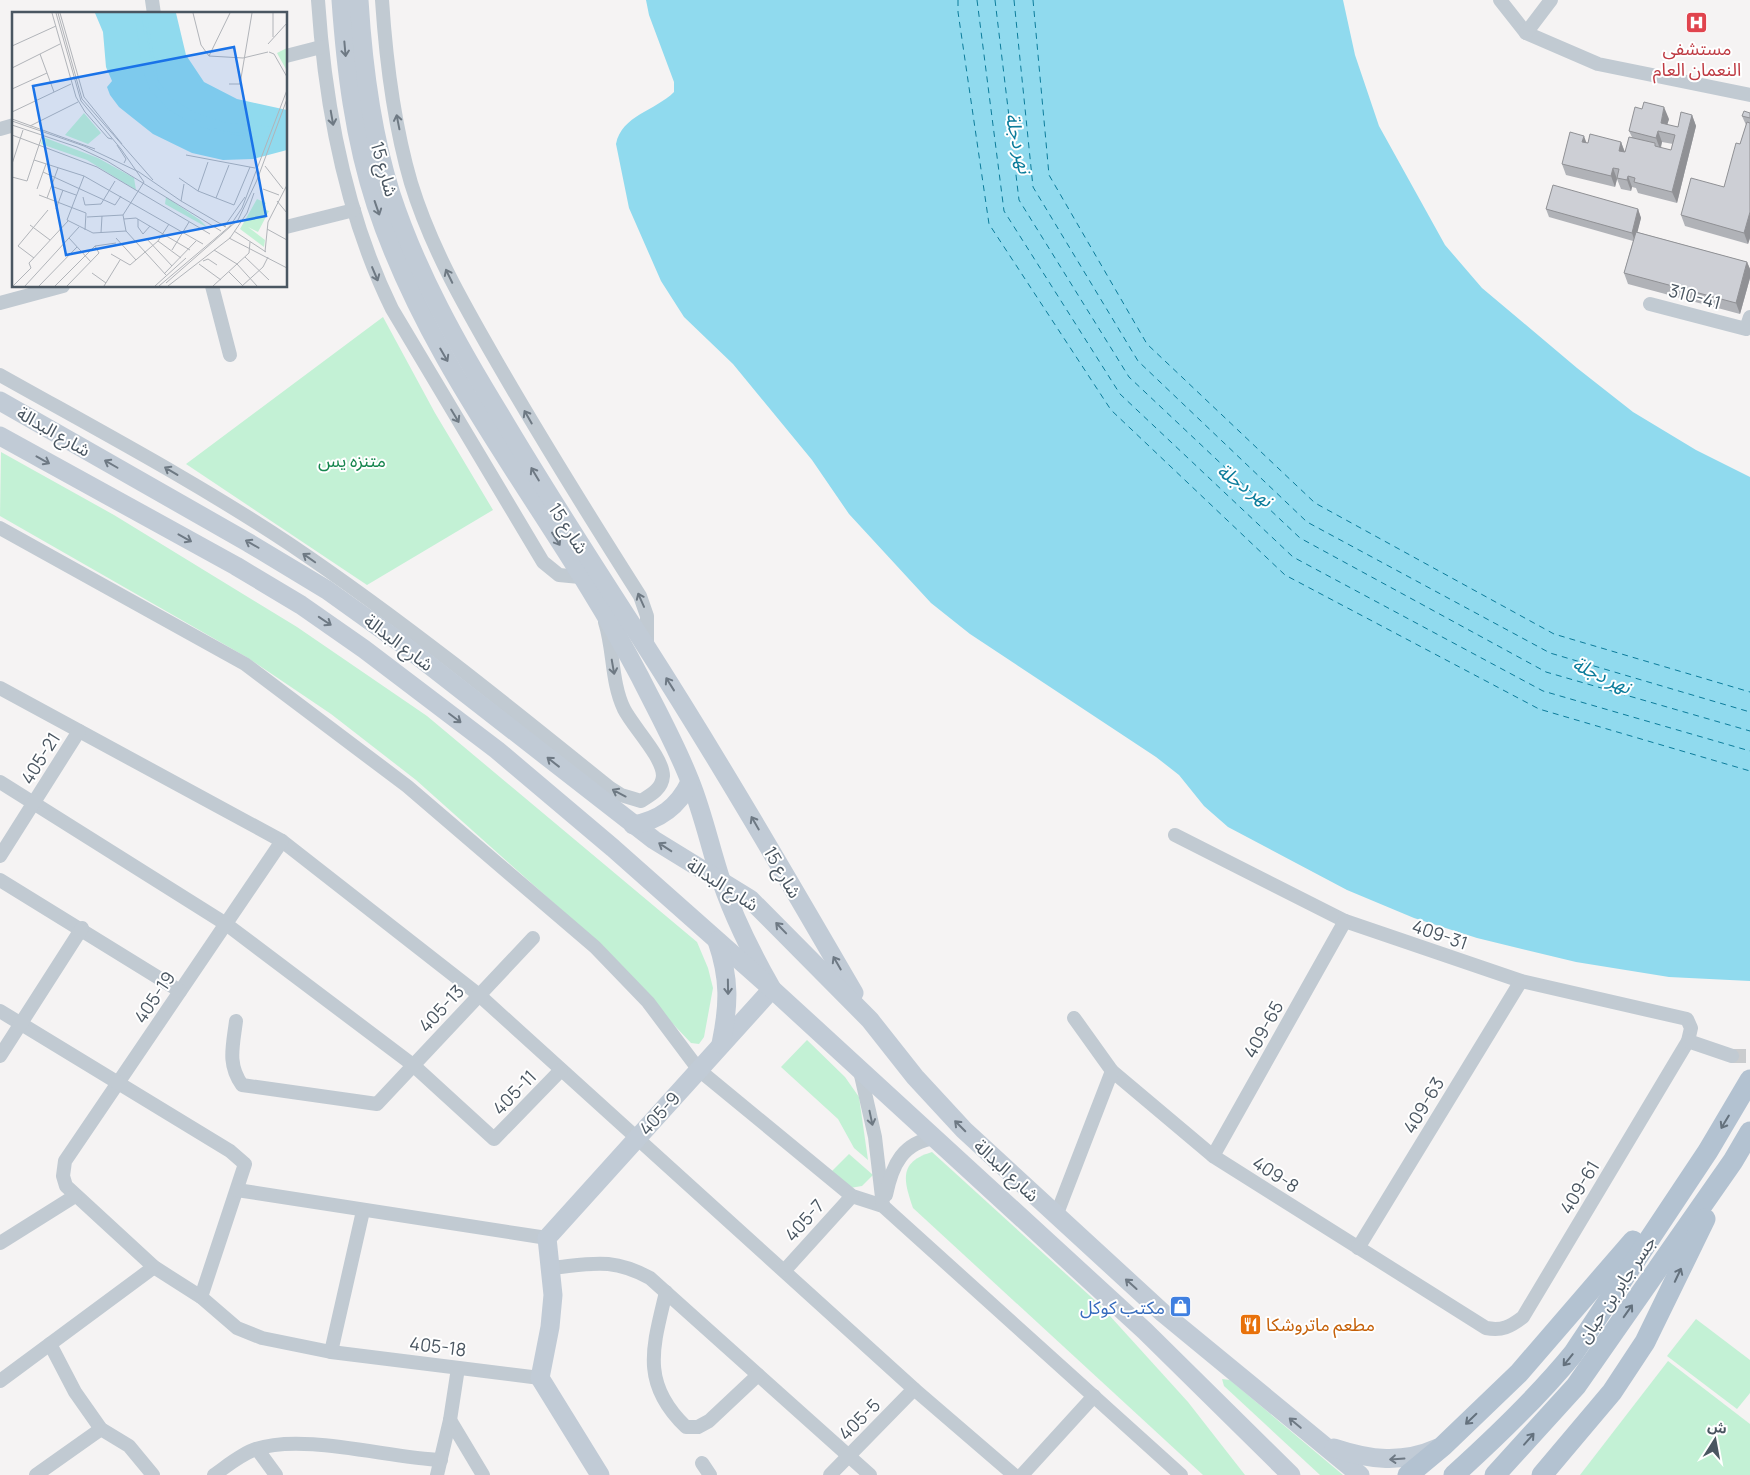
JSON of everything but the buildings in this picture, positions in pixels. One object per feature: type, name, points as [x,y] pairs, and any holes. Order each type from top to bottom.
[{"type":"main road","name":"شارع 15","points":[[342,0],[348,84],[364,164],[387,237],[432,335],[586,569],[646,648],[724,772],[870,1020]]},
{"type":"main road","name":"شارع 15","points":[[359,0],[369,104],[383,165],[402,225],[427,282],[466,359],[546,508]]},
{"type":"main road","name":"شارع البدالة","points":[[0,400],[250,542],[327,590],[401,643],[633,825],[676,855],[736,889],[763,910],[870,1020],[939,1104],[1056,1216],[1163,1313],[1360,1475]]},
{"type":"main road","name":"شارع البدالة","points":[[0,436],[261,580],[333,627],[497,750],[563,805],[717,940],[936,1138],[1145,1331],[1285,1471]]},
{"type":"main road","name":"شارع 15","points":[[586,569],[599,602],[630,658],[690,782],[721,881],[744,936],[772,989]]},
{"type":"main road","points":[[630,658],[646,648]]},
{"type":"main road","points":[[633,825],[652,821],[668,812],[685,793],[690,782]]},
{"type":"main road","points":[[717,940],[726,968],[728,986],[721,1045]]},
{"type":"main road","name":"405-9","points":[[547,1238],[772,989]]},
{"type":"main road","name":"جسر جابر بن حيان","points":[[1454,1475],[1498,1433],[1573,1354],[1708,1151],[1750,1080]]},
{"type":"main road","name":"جسر جابر بن حيان","points":[[1496,1475],[1581,1379],[1733,1161],[1750,1132]]},
{"type":"main road","points":[[1408,1475],[1443,1446],[1519,1374],[1708,1151]]},
{"type":"main road","points":[[1542,1475],[1612,1392],[1644,1342],[1733,1161]]},
{"type":"main road","points":[[547,1238],[554,1296],[540,1378],[600,1475]]},
{"type":"main road","points":[[1318,1442],[1360,1457],[1381,1460],[1402,1459],[1424,1454],[1443,1446]]},
{"type":"street","points":[[318,0],[321,47],[334,129],[354,210],[370,261],[392,309],[516,520],[547,567],[566,577],[586,569],[609,548]]},
{"type":"street","points":[[382,0],[389,71],[403,144],[411,181],[431,238],[457,292],[545,446],[644,606],[648,627],[646,648]]},
{"type":"street","points":[[1500,0],[1526,33],[1598,64],[1750,95]]},
{"type":"street","points":[[1526,33],[1551,0]]},
{"type":"street","points":[[288,55],[321,47]]},
{"type":"street","points":[[288,226],[354,210]]},
{"type":"street","points":[[0,303],[56,288]]},
{"type":"street","points":[[213,288],[230,355]]},
{"type":"street","name":"310-41","points":[[1650,304],[1746,329],[1750,317]]},
{"type":"street","points":[[0,375],[165,467],[290,544],[380,607],[610,788],[621,795],[641,800],[657,790],[662,782],[662,769],[624,708],[614,674],[608,632],[599,602]]},
{"type":"street","points":[[0,528],[245,664],[407,786],[595,947],[648,1002],[699,1070],[852,1196],[883,1206],[1181,1475]]},
{"type":"street","points":[[0,688],[282,841],[479,995],[785,1270],[914,1389],[1014,1475]]},
{"type":"street","name":"405-21","points":[[0,856],[79,731]]},
{"type":"street","points":[[0,782],[226,924],[413,1065]]},
{"type":"street","name":"409-31","points":[[1175,835],[1345,921],[1521,981],[1687,1019],[1691,1028],[1688,1041]]},
{"type":"street","name":"405-19","points":[[63,1176],[65,1161],[282,841]]},
{"type":"street","points":[[0,880],[82,928],[180,991]]},
{"type":"street","name":"409-65","points":[[1213,1156],[1345,921]]},
{"type":"street","points":[[0,1056],[82,928]]},
{"type":"street","name":"405-13","points":[[236,1022],[232,1057],[233,1073],[242,1085],[376,1104],[533,938]]},
{"type":"street","name":"409-63","points":[[1358,1248],[1521,981]]},
{"type":"street","points":[[0,1010],[119,1081],[246,1164],[201,1298]]},
{"type":"street","name":"409-8","points":[[1074,1018],[1112,1071],[1213,1156],[1486,1328]]},
{"type":"street","points":[[1688,1041],[1732,1056]]},
{"type":"street","name":"409-61","points":[[1486,1328],[1498,1330],[1510,1327],[1522,1317],[1688,1041]]},
{"type":"street","name":"405-11","points":[[413,1065],[494,1139],[561,1070]]},
{"type":"street","points":[[860,1071],[874,1136],[883,1206]]},
{"type":"street","points":[[1056,1216],[1112,1071]]},
{"type":"street","points":[[883,1206],[889,1180],[900,1158],[910,1147],[921,1140],[936,1138]]},
{"type":"street","name":"405-18","points":[[63,1176],[66,1186],[75,1196],[154,1267],[201,1298],[237,1328],[262,1338],[331,1352],[540,1378]]},
{"type":"street","points":[[238,1190],[362,1211],[547,1238]]},
{"type":"street","points":[[0,1243],[75,1196]]},
{"type":"street","name":"405-7","points":[[785,1270],[852,1196]]},
{"type":"street","points":[[331,1352],[362,1211]]},
{"type":"street","points":[[550,1268],[606,1263],[629,1267],[650,1278],[870,1475]]},
{"type":"street","points":[[0,1381],[154,1267]]},
{"type":"street","points":[[666,1292],[656,1335],[653,1364],[658,1390],[673,1415],[686,1427],[698,1427],[709,1421],[758,1375]]},
{"type":"street","points":[[50,1344],[75,1392],[101,1429],[129,1446],[153,1475]]},
{"type":"street","points":[[437,1475],[450,1420],[458,1368]]},
{"type":"street","name":"405-5","points":[[830,1475],[914,1389]]},
{"type":"street","points":[[1022,1475],[1094,1396]]},
{"type":"street","points":[[450,1420],[483,1475]]},
{"type":"street","points":[[36,1475],[101,1429]]},
{"type":"street","points":[[214,1475],[241,1456],[257,1449],[279,1444],[304,1444],[441,1460]]},
{"type":"street","points":[[257,1449],[276,1475]]},
{"type":"street","points":[[702,1463],[710,1475]]},
{"type":"green space","name":"متنزه يس","points":[[383,317],[435,413],[493,510],[367,585],[186,464]]},
{"type":"green space","points":[[1,452],[114,515],[297,627],[427,716],[697,942],[708,968],[713,988],[704,1037],[699,1044],[691,1043],[584,930],[416,780],[331,714],[248,658],[0,516]]},
{"type":"green space","points":[[807,1040],[845,1077],[859,1097],[868,1160],[854,1148],[838,1119],[781,1067]]},
{"type":"green space","points":[[932,1152],[1100,1305],[1188,1402],[1245,1475],[1203,1475],[913,1208],[907,1188],[906,1173],[914,1161]]},
{"type":"green space","points":[[849,1154],[873,1175],[862,1186],[850,1188],[831,1172]]},
{"type":"green space","points":[[1696,1319],[1750,1360],[1750,1393],[1737,1409],[1667,1356]]},
{"type":"green space","points":[[1668,1361],[1750,1424],[1750,1475],[1580,1475]]},
{"type":"green space","points":[[1222,1379],[1230,1380],[1343,1475],[1320,1475],[1224,1386]]},
{"type":"water","name":"نهر دجلة","points":[[646,0],[1343,0],[1355,55],[1379,126],[1445,245],[1482,288],[1577,368],[1633,412],[1696,450],[1750,477],[1750,981],[1669,977],[1576,962],[1477,938],[1414,918],[1347,890],[1228,827],[1204,806],[1179,775],[1156,757],[970,634],[931,603],[849,514],[812,460],[733,364],[684,317],[661,281],[629,208],[616,144],[619,134],[625,126],[674,92],[674,82],[649,15]]},
{"type":"ferry route","points":[[958,0],[958,12],[989,224],[1111,410],[1285,575],[1539,709],[1750,771]]},
{"type":"ferry route","points":[[977,0],[1004,211],[1120,394],[1293,557],[1543,691],[1750,751]]},
{"type":"ferry route","points":[[995,0],[1019,200],[1129,377],[1300,538],[1546,672],[1750,731]]},
{"type":"ferry route","points":[[1014,0],[1033,187],[1138,361],[1307,522],[1550,653],[1750,712]]},
{"type":"ferry route","points":[[1033,0],[1049,175],[1147,344],[1315,503],[1554,634],[1750,692]]},
{"type":"tunnel","points":[[1732,1056],[1750,1056]]},
{"type":"place","name":"مستشفى النعمان العام","points":[[1697,23]]},
{"type":"place","name":"مكتب كوكل","points":[[1181,1307]]},
{"type":"place","name":"مطعم ماتروشكا","points":[[1250,1324]]}]
